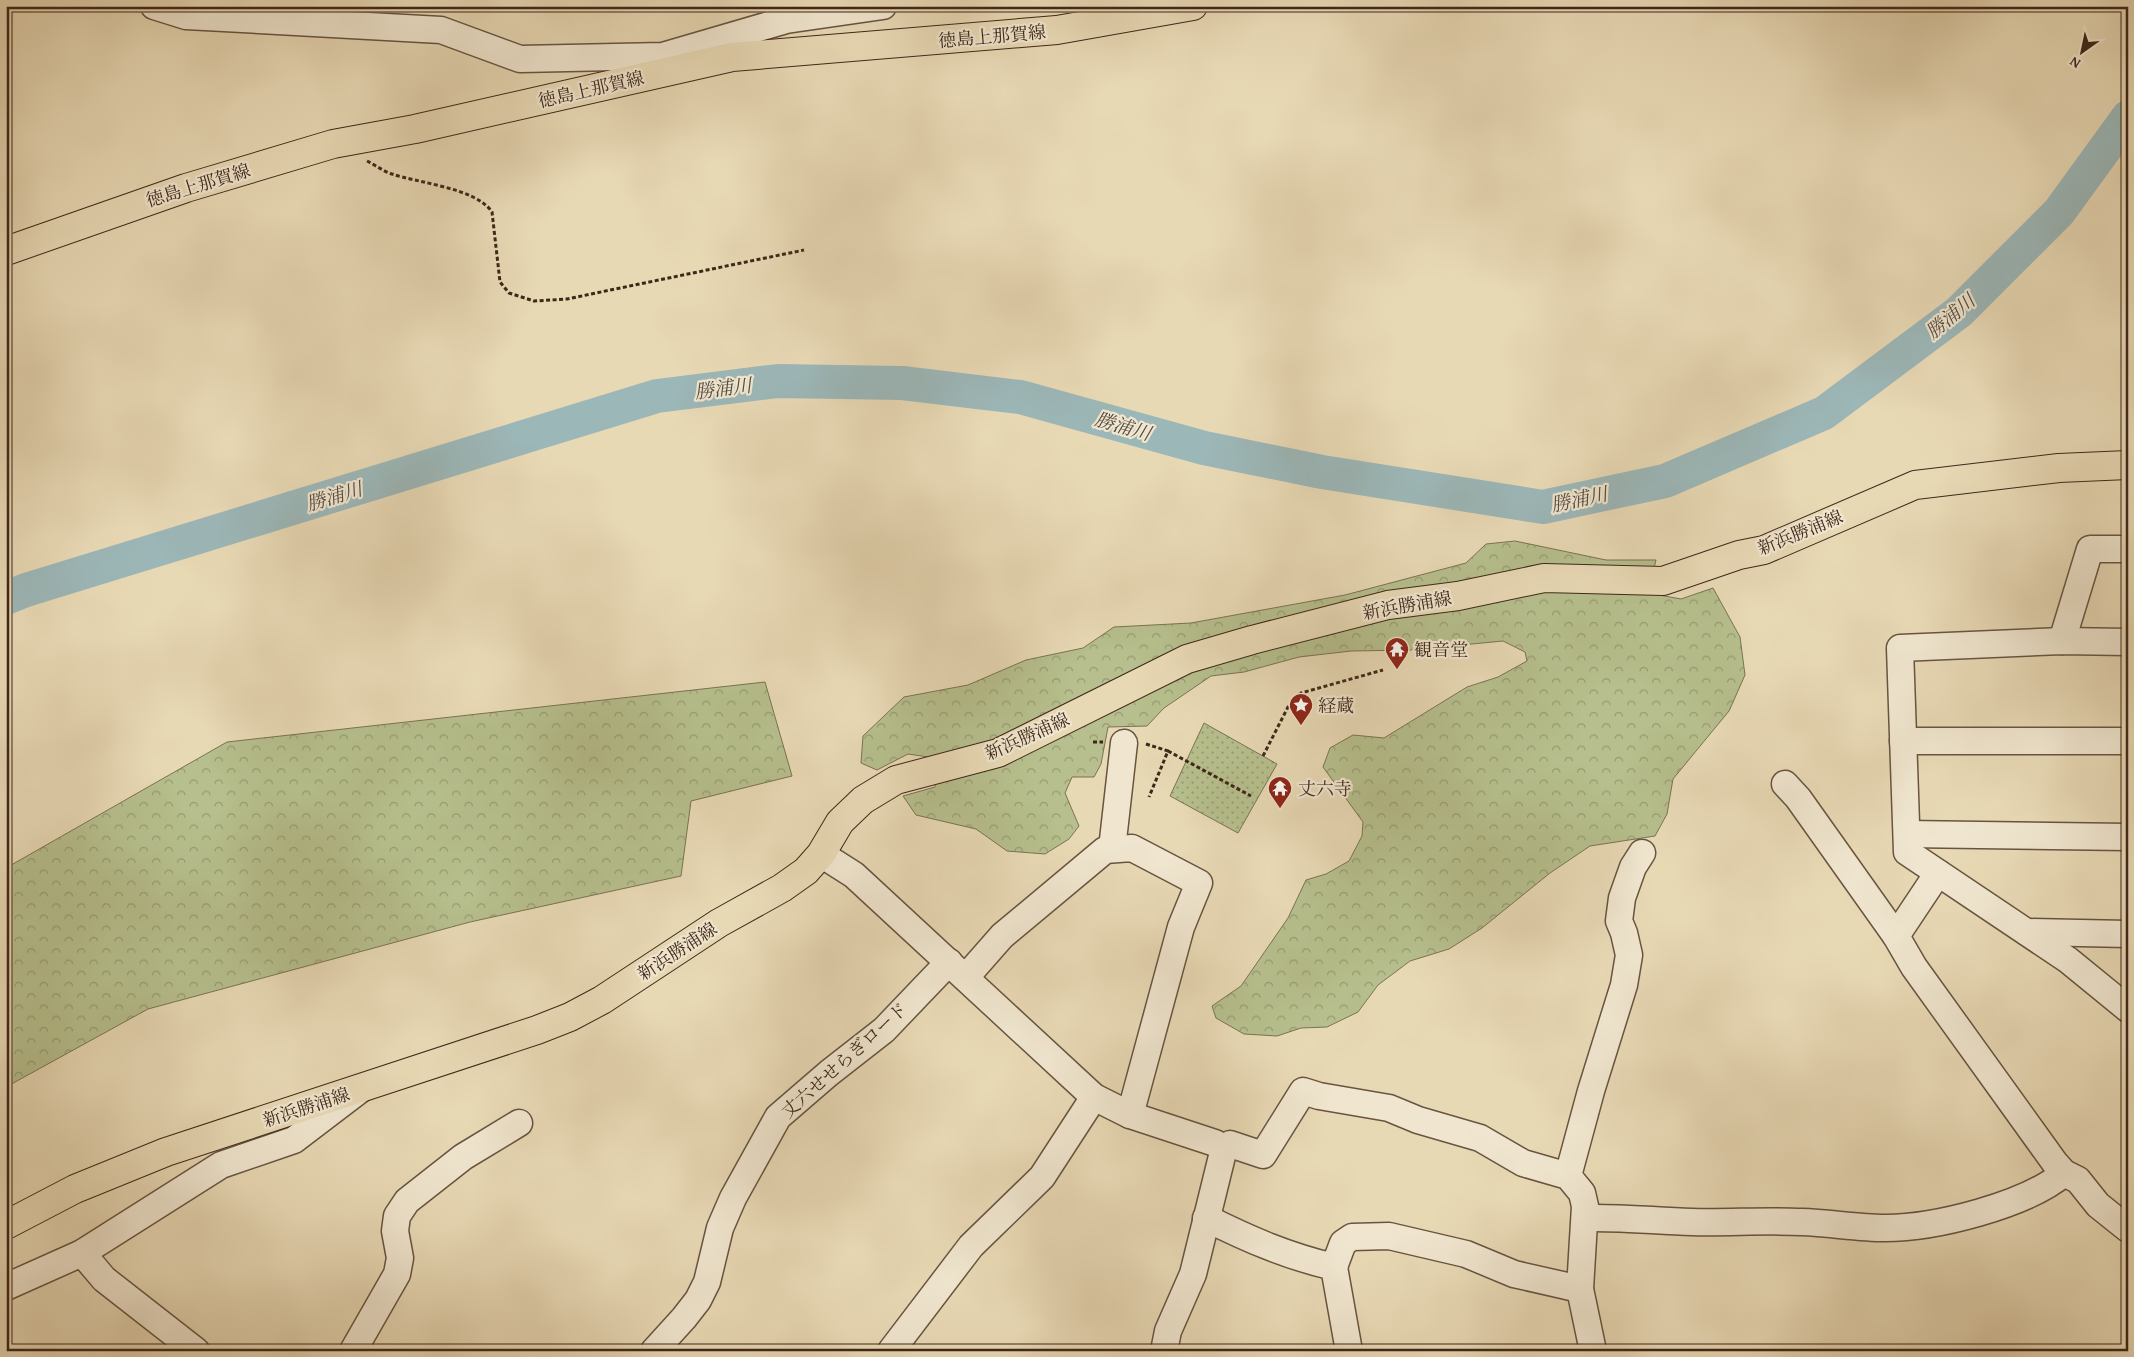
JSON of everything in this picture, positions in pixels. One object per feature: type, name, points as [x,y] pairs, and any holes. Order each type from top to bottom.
[{"type":"main road","name":"徳島上那賀線","points":[[6,251],[186,188],[334,144],[415,129],[666,63],[1057,30],[1193,6]]},
{"type":"main road","name":"新浜勝浦線","points":[[6,1225],[75,1189],[120,1169],[537,1030],[570,1017],[602,1000],[719,923],[782,888],[806,871],[821,854],[840,822],[863,800],[896,780],[998,753],[1187,659],[1219,648],[1388,605],[1458,596],[1544,578],[1663,581],[1739,555],[1764,550],[1915,485],[2059,468],[2128,465]]},
{"type":"street","points":[[154,6],[186,16],[440,30],[520,59],[666,63],[786,20],[883,6]]},
{"type":"street","points":[[2062,641],[2090,548],[2128,549]]},
{"type":"street","points":[[2128,642],[2062,641],[1900,648],[1907,852],[2068,960],[2128,1009]]},
{"type":"street","points":[[1903,741],[2128,741]]},
{"type":"street","points":[[1124,743],[1122,849],[1199,883],[1181,927],[1130,1115]]},
{"type":"street","points":[[1786,784],[1896,936],[1914,968],[2064,1173],[2078,1180],[2098,1205],[2128,1229]]},
{"type":"street","points":[[1907,834],[2128,838]]},
{"type":"street","name":"丈六せせらぎロード","points":[[654,1351],[698,1300],[707,1282],[720,1228],[733,1198],[778,1117],[829,1073],[1002,936],[1105,850],[1122,849]]},
{"type":"street","points":[[1568,1176],[1590,1091],[1624,985],[1629,955],[1619,921],[1622,898],[1633,867],[1642,853]]},
{"type":"street","points":[[821,854],[854,875],[958,969],[1094,1097],[1130,1115],[1215,1143],[1224,1148]]},
{"type":"street","points":[[1896,936],[1938,873]]},
{"type":"street","points":[[2027,932],[2128,934]]},
{"type":"street","points":[[6,1287],[82,1253],[221,1166],[294,1140],[362,1088]]},
{"type":"street","points":[[1164,1351],[1168,1331],[1193,1274],[1224,1148],[1230,1144],[1263,1155],[1303,1091],[1319,1096],[1389,1108],[1418,1120],[1480,1138],[1523,1163],[1568,1176],[1582,1194],[1585,1218],[1580,1289],[1594,1351]]},
{"type":"street","points":[[891,1351],[971,1246],[1042,1177],[1094,1097]]},
{"type":"street","points":[[353,1351],[397,1274],[400,1258],[395,1232],[397,1216],[407,1201],[463,1157],[519,1123]]},
{"type":"street","points":[[1585,1218],[1692,1222],[1801,1222],[1885,1228],[1913,1226],[1957,1217],[2022,1199],[2052,1183],[2064,1173]]},
{"type":"street","points":[[1206,1218],[1256,1244],[1306,1261],[1334,1267]]},
{"type":"street","points":[[1349,1351],[1334,1267],[1343,1243],[1352,1238],[1389,1236],[1466,1254],[1514,1274],[1580,1289]]},
{"type":"street","points":[[82,1253],[104,1279],[196,1351]]},
{"type":"path","points":[[334,144],[391,174],[440,185],[486,203],[492,212],[500,282],[509,293],[534,302],[566,299],[804,250]]},
{"type":"path","points":[[1263,756],[1288,707],[1301,693],[1382,670]]},
{"type":"path","points":[[1124,743],[1154,745],[1251,796]]},
{"type":"path","points":[[1149,797],[1168,751]]},
{"type":"green space","points":[[1515,541],[1606,560],[1656,560],[1648,593],[1681,599],[1713,588],[1740,637],[1745,675],[1729,711],[1673,779],[1667,814],[1655,836],[1590,846],[1550,873],[1482,928],[1449,949],[1410,961],[1378,985],[1358,1012],[1327,1027],[1301,1028],[1277,1036],[1244,1034],[1216,1018],[1212,1006],[1241,986],[1288,918],[1306,880],[1326,874],[1349,861],[1362,836],[1363,822],[1323,767],[1330,748],[1353,735],[1384,738],[1467,687],[1498,677],[1527,661],[1525,652],[1503,641],[1410,650],[1351,651],[1299,657],[1244,672],[1211,676],[1164,708],[1147,726],[1108,727],[1101,764],[1094,777],[1072,777],[1065,793],[1079,826],[1069,839],[1045,854],[1007,851],[976,829],[916,815],[903,796],[935,787],[935,758],[908,754],[877,770],[861,763],[863,736],[904,697],[968,685],[1026,660],[1083,648],[1114,627],[1191,623],[1345,595],[1466,563],[1486,544]]},
{"type":"green space","points":[[765,682],[792,776],[691,801],[681,876],[470,922],[148,1009],[6,1087],[6,868],[227,742]]},
{"type":"green space","points":[[1204,723],[1277,764],[1238,833],[1170,796]]},
{"type":"waterway","name":"勝浦川","points":[[6,598],[26,590],[657,396],[778,381],[902,383],[1020,397],[1204,448],[1322,472],[1543,507],[1665,481],[1824,413],[1959,312],[2059,212],[2128,117]]},
{"type":"place","name":"観音堂","points":[[1397,670]]},
{"type":"place","name":"経蔵","points":[[1301,726]]},
{"type":"place","name":"丈六寺","points":[[1280,809]]}]
